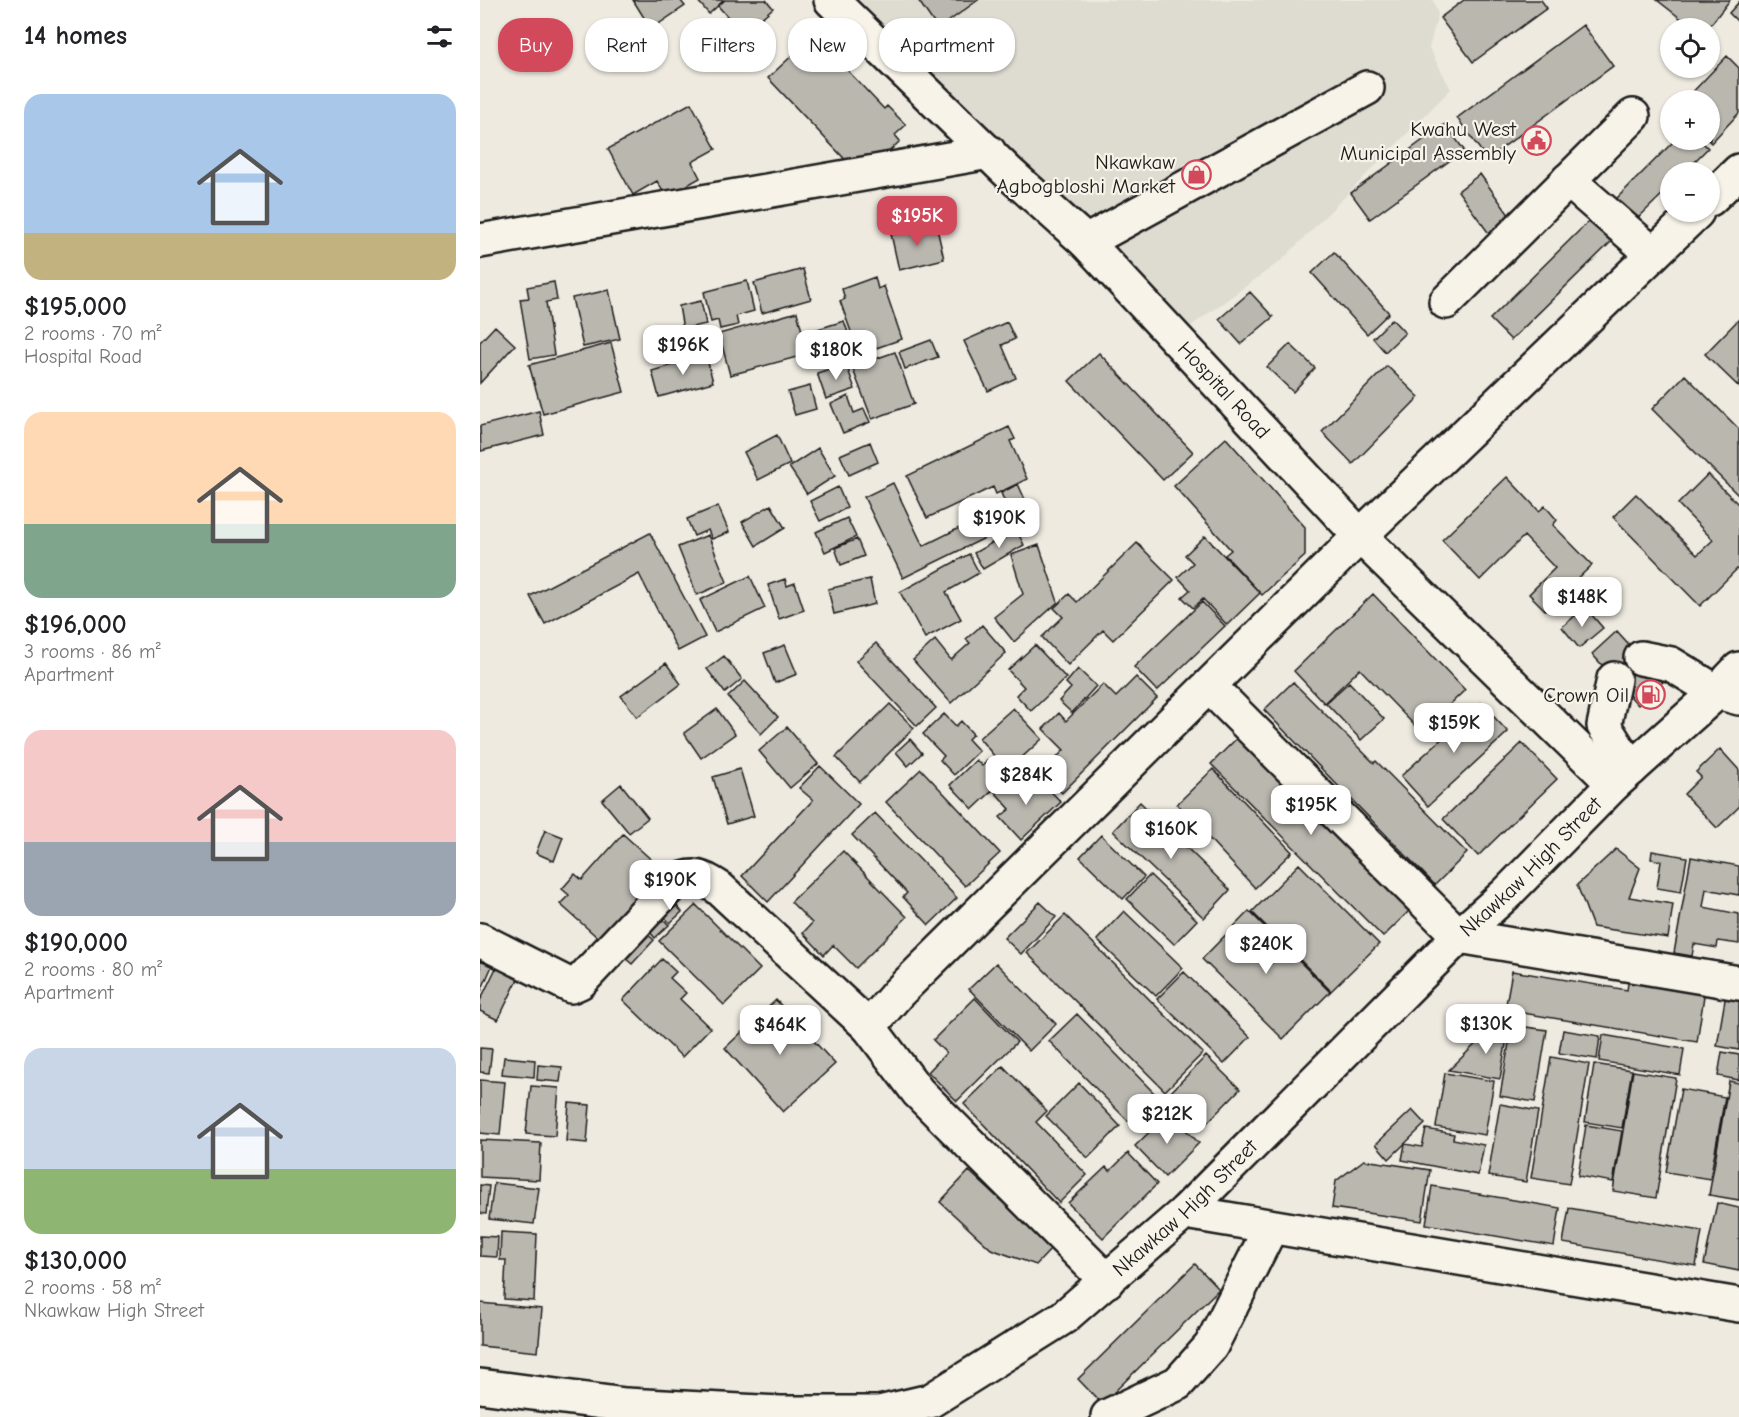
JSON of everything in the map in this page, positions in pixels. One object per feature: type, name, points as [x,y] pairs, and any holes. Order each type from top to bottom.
[{"type":"street","name":"Hospital Road","points":[[831,0],[1086,242],[1360,536],[1622,776]]},
{"type":"street","points":[[1086,242],[1367,88]]},
{"type":"street","points":[[1446,302],[1633,116]]},
{"type":"street","points":[[480,241],[989,152]]},
{"type":"street","points":[[1720,189],[1739,171]]},
{"type":"street","points":[[1568,180],[1653,254]]},
{"type":"street","points":[[869,1027],[898,993],[1360,536],[1687,222]]},
{"type":"street","points":[[1641,658],[1671,664],[1732,686]]},
{"type":"street","points":[[1614,679],[1604,726],[1622,776]]},
{"type":"street","points":[[1209,686],[1459,936],[1739,982]]},
{"type":"street","name":"Nkawkaw High Street","points":[[484,1390],[625,1405],[840,1415],[879,1413],[930,1401],[1064,1317],[1185,1212],[1459,936],[1506,894],[1622,776],[1732,686]]},
{"type":"street","points":[[480,940],[571,986],[580,982],[671,885],[687,876],[700,877],[719,888],[869,1027],[918,1092],[1107,1281]]},
{"type":"street","points":[[1185,1212],[1739,1305]]},
{"type":"street","points":[[1108,1416],[1178,1383],[1211,1346],[1271,1227]]},
{"type":"shaded area","name":"Nkawkaw Agbogbloshi Market","points":[[851,0],[1433,0],[1438,14],[1429,48],[1451,89],[1282,260],[1184,331],[923,72],[1015,72],[1015,18],[879,18],[879,28]]},
{"type":"building","points":[[633,0],[680,0],[685,6],[667,18],[644,18]]},
{"type":"building","points":[[697,0],[724,0],[709,14]]},
{"type":"building","points":[[725,0],[766,0],[773,8],[761,18],[729,18],[718,6]]},
{"type":"building","points":[[918,0],[978,0],[953,18],[930,18]]},
{"type":"building","points":[[1464,0],[1541,0],[1547,8],[1473,62],[1440,18]]},
{"type":"building","points":[[1657,0],[1730,0],[1716,18],[1680,18]]},
{"type":"building","points":[[1739,2],[1739,23],[1729,13]]},
{"type":"building","points":[[1583,25],[1613,66],[1487,159],[1457,118]]},
{"type":"building","points":[[1727,56],[1739,68],[1739,113],[1720,133],[1720,90],[1695,90],[1706,78],[1720,78],[1720,63]]},
{"type":"building","points":[[788,59],[788,72],[849,72],[884,109],[887,106],[906,125],[895,135],[900,141],[876,164],[857,172],[768,78]]},
{"type":"building","points":[[691,103],[716,149],[692,162],[700,178],[666,197],[657,181],[633,195],[608,149]]},
{"type":"building","points":[[1445,124],[1464,150],[1370,219],[1351,193]]},
{"type":"building","points":[[1665,150],[1706,150],[1694,162],[1660,162],[1660,197],[1634,222],[1614,201]]},
{"type":"building","points":[[1480,174],[1512,219],[1490,235],[1458,191]]},
{"type":"building","points":[[1592,218],[1613,240],[1511,340],[1490,319]]},
{"type":"building","points":[[936,224],[944,259],[899,270],[891,234]]},
{"type":"building","points":[[1334,252],[1389,313],[1367,334],[1312,273]]},
{"type":"building","points":[[803,269],[811,299],[762,313],[754,283]]},
{"type":"building","points":[[875,277],[878,289],[884,286],[902,339],[859,354],[840,301],[845,299],[842,289]]},
{"type":"building","points":[[747,281],[754,311],[736,316],[738,325],[720,329],[718,320],[711,322],[704,292]]},
{"type":"building","points":[[554,282],[557,300],[546,302],[554,355],[530,359],[520,299],[529,298],[527,287]]},
{"type":"building","points":[[609,290],[620,339],[583,347],[572,298]]},
{"type":"building","points":[[1250,292],[1273,317],[1241,344],[1219,319]]},
{"type":"building","points":[[701,301],[706,324],[683,329],[679,306]]},
{"type":"building","points":[[797,312],[808,354],[730,375],[719,334]]},
{"type":"building","points":[[1392,319],[1405,333],[1385,352],[1373,338]]},
{"type":"building","points":[[1739,319],[1739,387],[1705,354]]},
{"type":"building","points":[[844,321],[855,353],[818,364],[808,332]]},
{"type":"building","points":[[1007,322],[1015,339],[1002,345],[1016,378],[988,391],[964,341]]},
{"type":"building","points":[[495,326],[515,345],[480,383],[480,342]]},
{"type":"building","points":[[700,329],[705,351],[664,361],[659,339]]},
{"type":"building","points":[[931,340],[938,357],[905,369],[899,352]]},
{"type":"building","points":[[611,343],[624,392],[543,414],[529,365]]},
{"type":"building","points":[[1290,344],[1315,368],[1293,392],[1267,367]]},
{"type":"building","points":[[895,352],[914,404],[872,419],[852,367]]},
{"type":"building","points":[[1099,353],[1193,452],[1163,480],[1069,381]]},
{"type":"building","points":[[706,355],[713,382],[659,397],[652,371]]},
{"type":"building","points":[[846,364],[855,389],[826,399],[817,373]]},
{"type":"building","points":[[1387,366],[1419,397],[1353,464],[1322,432]]},
{"type":"building","points":[[1685,375],[1739,429],[1739,496],[1652,409]]},
{"type":"building","points":[[810,386],[816,409],[795,415],[788,392]]},
{"type":"building","points":[[848,396],[854,413],[864,409],[870,422],[843,433],[831,404]]},
{"type":"building","points":[[539,411],[544,435],[481,451],[480,426]]},
{"type":"building","points":[[1009,427],[1015,439],[1010,441],[1027,479],[996,494],[993,487],[927,518],[907,476]]},
{"type":"building","points":[[777,435],[790,464],[758,480],[744,452]]},
{"type":"building","points":[[1226,438],[1305,527],[1305,556],[1262,595],[1225,555],[1231,550],[1174,486]]},
{"type":"building","points":[[870,442],[878,462],[849,475],[840,455]]},
{"type":"building","points":[[818,448],[835,476],[807,494],[789,467]]},
{"type":"building","points":[[1708,474],[1739,505],[1739,567],[1700,606],[1613,517],[1636,494],[1697,555],[1713,540],[1678,504]]},
{"type":"building","points":[[1507,477],[1539,511],[1545,506],[1557,520],[1553,525],[1592,565],[1545,610],[1529,594],[1555,568],[1524,536],[1480,580],[1442,540]]},
{"type":"building","points":[[893,483],[923,546],[1006,505],[1001,493],[1018,484],[1032,515],[903,578],[864,497]]},
{"type":"building","points":[[838,487],[847,508],[820,521],[810,501]]},
{"type":"building","points":[[771,505],[785,528],[756,546],[742,522]]},
{"type":"building","points":[[718,506],[729,532],[712,539],[708,530],[694,536],[687,519]]},
{"type":"building","points":[[847,518],[856,537],[825,552],[816,532]]},
{"type":"building","points":[[1016,529],[1024,545],[983,569],[974,553]]},
{"type":"building","points":[[650,533],[705,637],[678,651],[639,574],[545,624],[530,596]]},
{"type":"building","points":[[708,535],[727,582],[697,595],[678,547]]},
{"type":"building","points":[[1205,536],[1260,593],[1227,625],[1203,599],[1193,608],[1182,597],[1190,590],[1178,577],[1193,563],[1185,555]]},
{"type":"building","points":[[857,539],[864,556],[841,565],[835,548]]},
{"type":"building","points":[[1137,543],[1174,580],[1113,640],[1103,630],[1068,665],[1042,637],[1063,617],[1054,608],[1069,594],[1077,602]]},
{"type":"building","points":[[1039,545],[1058,602],[1014,642],[994,617],[1023,594],[1011,555]]},
{"type":"building","points":[[969,554],[979,573],[946,592],[961,619],[925,638],[900,592]]},
{"type":"building","points":[[750,576],[765,608],[715,632],[700,600]]},
{"type":"building","points":[[785,579],[787,586],[795,583],[804,610],[779,619],[768,585]]},
{"type":"building","points":[[870,579],[875,604],[834,614],[828,589]]},
{"type":"building","points":[[1373,594],[1465,690],[1421,732],[1360,669],[1324,703],[1294,671]]},
{"type":"building","points":[[1202,602],[1225,626],[1157,691],[1134,667]]},
{"type":"building","points":[[1585,607],[1603,628],[1579,648],[1562,627]]},
{"type":"building","points":[[982,625],[1006,653],[951,703],[913,660],[935,640],[951,660],[970,643],[966,639]]},
{"type":"building","points":[[1617,631],[1663,682],[1638,705],[1592,654]]},
{"type":"building","points":[[876,643],[936,708],[917,726],[856,661]]},
{"type":"building","points":[[785,645],[797,674],[775,683],[764,653]]},
{"type":"building","points":[[1035,645],[1066,678],[1031,711],[1016,695],[1024,687],[1008,670]]},
{"type":"building","points":[[724,656],[742,679],[725,693],[707,669]]},
{"type":"building","points":[[666,663],[681,684],[637,717],[621,696]]},
{"type":"building","points":[[1078,669],[1096,686],[1072,713],[1059,701],[1071,688],[1066,683]]},
{"type":"building","points":[[1136,677],[1157,698],[1062,793],[1042,773],[1064,750],[1043,729],[1059,713],[1066,721],[1103,684],[1116,697]]},
{"type":"building","points":[[745,681],[778,717],[761,734],[728,697]]},
{"type":"building","points":[[1293,682],[1374,763],[1376,761],[1467,853],[1435,885],[1264,710]]},
{"type":"building","points":[[1349,682],[1384,719],[1361,740],[1326,703]]},
{"type":"building","points":[[1481,703],[1508,732],[1428,806],[1401,776]]},
{"type":"building","points":[[890,704],[914,728],[860,782],[836,757]]},
{"type":"building","points":[[1013,708],[1042,739],[1007,771],[979,738]]},
{"type":"building","points":[[717,709],[735,734],[701,758],[684,733]]},
{"type":"building","points":[[944,714],[956,726],[961,721],[973,734],[968,739],[979,751],[954,775],[940,760],[944,756],[923,734]]},
{"type":"building","points":[[787,727],[818,764],[790,788],[759,751]]},
{"type":"building","points":[[1240,735],[1412,908],[1383,937],[1211,764]]},
{"type":"building","points":[[910,739],[922,753],[908,766],[896,752]]},
{"type":"building","points":[[1522,743],[1557,779],[1478,856],[1443,819]]},
{"type":"building","points":[[1720,749],[1739,770],[1739,807],[1717,828],[1684,794],[1701,777],[1696,772]]},
{"type":"building","points":[[976,760],[982,766],[988,760],[1006,778],[973,809],[950,785]]},
{"type":"building","points":[[820,766],[859,804],[768,902],[742,876],[813,800],[799,788]]},
{"type":"building","points":[[740,769],[754,816],[727,824],[713,777]]},
{"type":"building","points":[[921,769],[1000,853],[965,886],[886,802]]},
{"type":"building","points":[[1213,769],[1292,852],[1255,888],[1177,804]]},
{"type":"building","points":[[1013,776],[1028,792],[1040,780],[1061,802],[1021,840],[1000,817],[1010,809],[995,792]]},
{"type":"building","points":[[621,784],[648,818],[629,833],[602,800]]},
{"type":"building","points":[[1140,802],[1230,890],[1204,918],[1113,831]]},
{"type":"building","points":[[875,813],[957,898],[929,925],[903,897],[907,893],[852,835]]},
{"type":"building","points":[[545,830],[563,837],[554,861],[536,853]]},
{"type":"building","points":[[623,834],[667,874],[605,944],[560,904],[569,895],[562,889],[575,874],[582,880]]},
{"type":"building","points":[[1101,835],[1144,877],[1123,899],[1080,857]]},
{"type":"building","points":[[1616,849],[1640,868],[1629,897],[1673,904],[1668,938],[1593,927],[1577,885]]},
{"type":"building","points":[[843,851],[907,917],[856,968],[833,945],[824,955],[803,933],[812,923],[791,902]]},
{"type":"building","points":[[1652,851],[1687,857],[1681,892],[1657,888],[1661,861],[1651,859]]},
{"type":"building","points":[[1691,857],[1739,866],[1739,895],[1706,889],[1703,907],[1739,914],[1739,944],[1718,941],[1717,948],[1694,944],[1692,956],[1674,953]]},
{"type":"building","points":[[1299,864],[1379,944],[1331,991],[1252,912]]},
{"type":"building","points":[[1150,875],[1197,920],[1174,944],[1127,899]]},
{"type":"building","points":[[671,899],[682,912],[670,923],[658,910]]},
{"type":"building","points":[[1040,902],[1056,917],[1021,954],[1004,938]]},
{"type":"building","points":[[696,905],[760,969],[724,1005],[659,941]]},
{"type":"building","points":[[1124,911],[1183,968],[1156,996],[1097,940]]},
{"type":"building","points":[[1249,911],[1330,992],[1283,1039],[1202,959]]},
{"type":"building","points":[[656,912],[669,925],[655,938],[643,924]]},
{"type":"building","points":[[1065,915],[1203,1053],[1165,1091],[1027,953]]},
{"type":"building","points":[[638,926],[654,940],[632,964],[616,950]]},
{"type":"building","points":[[662,959],[676,972],[670,978],[686,993],[680,999],[710,1028],[682,1057],[623,1000]]},
{"type":"building","points":[[480,961],[492,966],[481,991],[480,991]]},
{"type":"building","points":[[996,963],[1056,1024],[1029,1051],[969,989]]},
{"type":"building","points":[[496,968],[518,979],[498,1020],[480,1011],[480,1001]]},
{"type":"building","points":[[1512,971],[1627,990],[1629,977],[1705,989],[1697,1042],[1505,1010]]},
{"type":"building","points":[[1184,972],[1250,1037],[1224,1064],[1157,999]]},
{"type":"building","points":[[1726,994],[1739,996],[1739,1050],[1717,1046]]},
{"type":"building","points":[[975,998],[1017,1042],[957,1101],[928,1072],[946,1053],[933,1040]]},
{"type":"building","points":[[776,1000],[835,1064],[783,1112],[725,1048]]},
{"type":"building","points":[[1077,1014],[1155,1094],[1128,1121],[1049,1041]]},
{"type":"building","points":[[1496,1024],[1509,1026],[1500,1079],[1449,1070]]},
{"type":"building","points":[[1512,1025],[1547,1030],[1535,1102],[1500,1096]]},
{"type":"building","points":[[1563,1030],[1600,1036],[1597,1059],[1559,1053]]},
{"type":"building","points":[[1603,1035],[1684,1049],[1680,1075],[1599,1061]]},
{"type":"building","points":[[480,1048],[492,1049],[489,1073],[480,1072]]},
{"type":"building","points":[[1722,1052],[1739,1055],[1739,1080],[1718,1076]]},
{"type":"building","points":[[1206,1056],[1240,1089],[1201,1129],[1167,1096]]},
{"type":"building","points":[[504,1057],[535,1060],[534,1077],[502,1074]]},
{"type":"building","points":[[1551,1057],[1589,1064],[1569,1184],[1531,1178]]},
{"type":"building","points":[[1594,1064],[1632,1070],[1622,1128],[1585,1122]]},
{"type":"building","points":[[538,1065],[562,1067],[560,1082],[537,1080]]},
{"type":"building","points":[[1003,1066],[1047,1111],[1036,1122],[1087,1175],[1059,1203],[964,1104]]},
{"type":"building","points":[[1633,1071],[1676,1078],[1656,1198],[1613,1191]]},
{"type":"building","points":[[1445,1073],[1494,1081],[1485,1135],[1436,1127]]},
{"type":"building","points":[[480,1080],[505,1082],[500,1135],[480,1133]]},
{"type":"building","points":[[1729,1081],[1739,1083],[1739,1200],[1709,1195]]},
{"type":"building","points":[[1079,1083],[1120,1126],[1088,1158],[1046,1116]]},
{"type":"building","points":[[531,1086],[559,1088],[555,1136],[526,1134]]},
{"type":"building","points":[[1681,1089],[1725,1097],[1710,1179],[1666,1172]]},
{"type":"building","points":[[569,1103],[590,1105],[587,1143],[566,1141]]},
{"type":"building","points":[[1500,1104],[1538,1111],[1526,1182],[1488,1176]]},
{"type":"building","points":[[1412,1110],[1425,1124],[1389,1159],[1376,1144]]},
{"type":"building","points":[[1169,1113],[1199,1143],[1165,1177],[1135,1146]]},
{"type":"building","points":[[1586,1125],[1622,1131],[1613,1182],[1578,1176]]},
{"type":"building","points":[[1426,1129],[1454,1134],[1453,1139],[1484,1145],[1478,1175],[1402,1160],[1405,1144],[1422,1147]]},
{"type":"building","points":[[480,1140],[541,1143],[539,1180],[480,1177]]},
{"type":"building","points":[[1128,1153],[1157,1184],[1103,1238],[1068,1203],[1106,1167],[1110,1171]]},
{"type":"building","points":[[1364,1160],[1430,1170],[1422,1221],[1332,1208],[1336,1181]]},
{"type":"building","points":[[969,1171],[1052,1248],[1036,1265],[991,1249],[940,1202]]},
{"type":"building","points":[[494,1183],[539,1188],[534,1224],[489,1219]]},
{"type":"building","points":[[480,1185],[489,1186],[486,1214],[480,1213]]},
{"type":"building","points":[[1432,1186],[1560,1208],[1554,1246],[1426,1224]]},
{"type":"building","points":[[1717,1203],[1739,1208],[1739,1271],[1704,1264]]},
{"type":"building","points":[[1569,1208],[1702,1231],[1696,1266],[1563,1243]]},
{"type":"building","points":[[501,1232],[537,1234],[534,1301],[504,1299],[506,1260],[500,1260]]},
{"type":"building","points":[[480,1236],[498,1237],[497,1257],[480,1256]]},
{"type":"building","points":[[1195,1264],[1219,1289],[1102,1404],[1078,1379]]},
{"type":"building","points":[[480,1303],[542,1309],[538,1352],[480,1346]]},
{"type":"place","name":"Kwahu West Municipal Assembly","points":[[1537,141]]},
{"type":"place","name":"Nkawkaw Agbogbloshi Market","points":[[1196,174]]},
{"type":"place","name":"Crown Oil","points":[[1650,695]]}]
